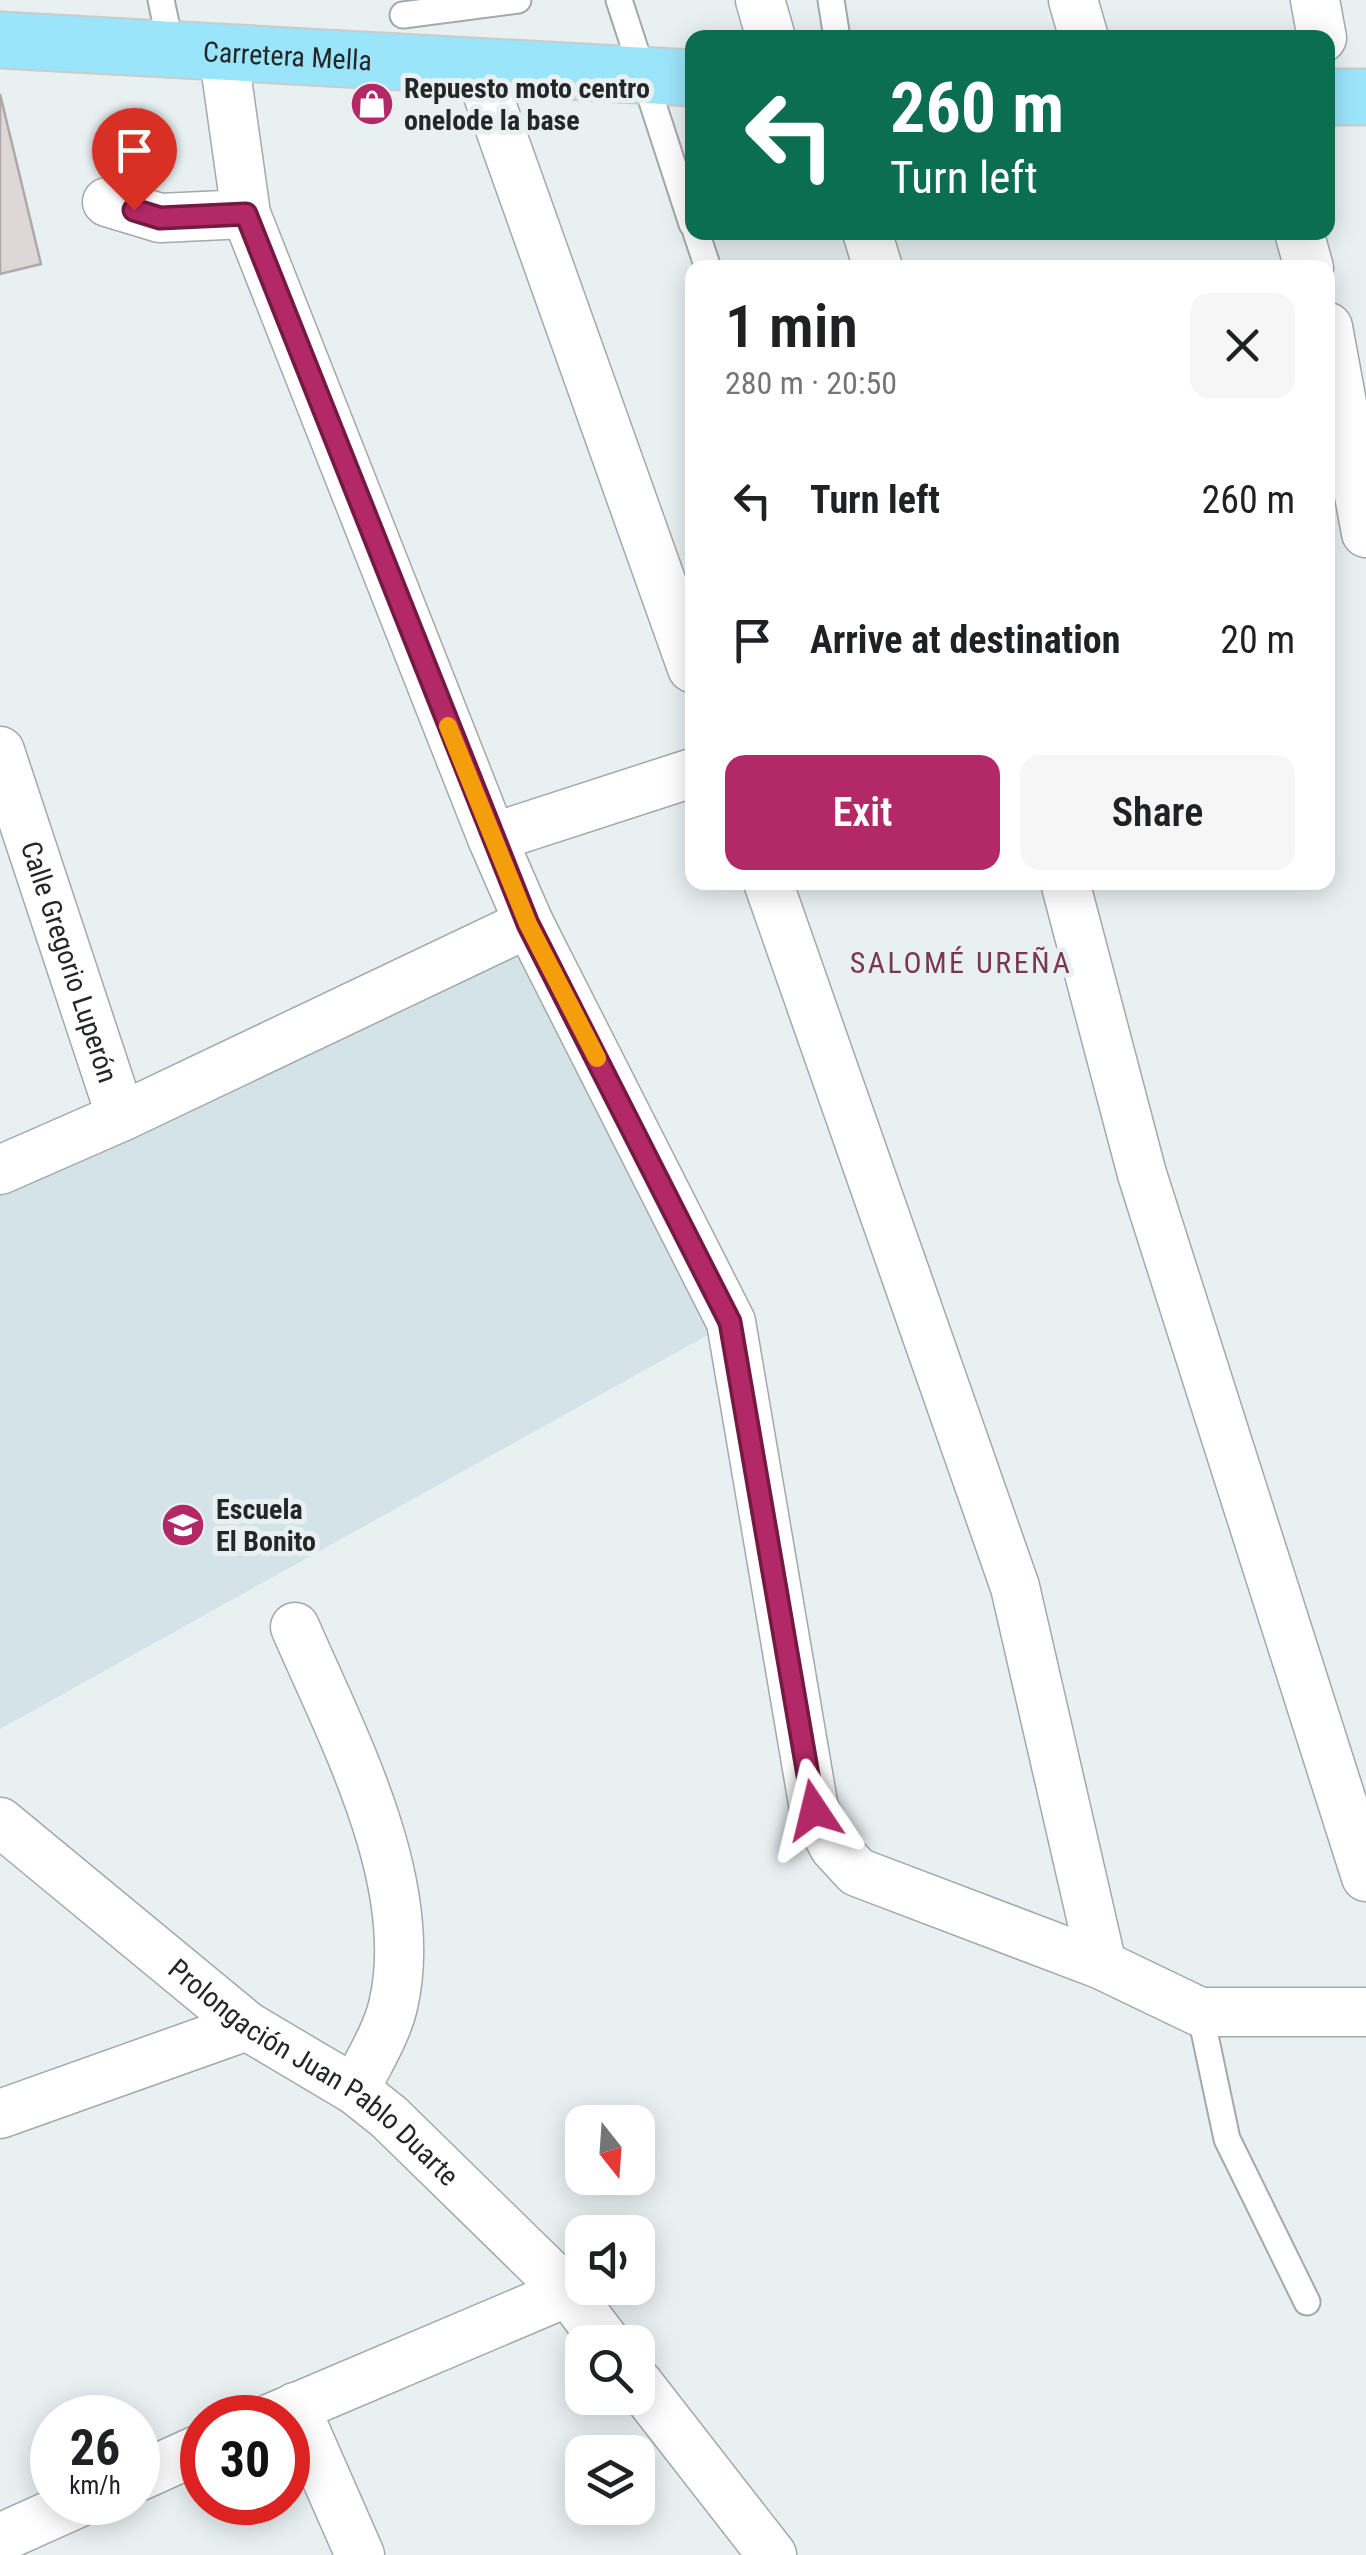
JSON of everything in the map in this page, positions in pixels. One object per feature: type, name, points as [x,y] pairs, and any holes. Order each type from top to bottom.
[{"type":"main road","name":"Carretera Mella","points":[[0,40],[407,27],[480,70],[666,77]]},
{"type":"street","points":[[760,0],[769,30]]},
{"type":"street","points":[[1073,0],[1082,30]]},
{"type":"street","points":[[1316,0],[1321,30]]},
{"type":"street","points":[[185,33],[246,214],[528,924],[730,1322],[814,1810],[834,1847],[857,1872],[1102,1965],[1200,2012],[1366,2012]]},
{"type":"street","points":[[480,70],[685,648]]},
{"type":"street","points":[[107,202],[160,218],[246,214]]},
{"type":"street","points":[[1335,365],[1366,533]]},
{"type":"street","name":"Calle Gregorio Luperón","points":[[0,751],[121,1117]]},
{"type":"street","points":[[492,838],[685,775]]},
{"type":"street","points":[[771,890],[1015,1587],[1102,1965]]},
{"type":"street","points":[[1067,890],[1142,1174],[1366,1876]]},
{"type":"street","points":[[0,1170],[121,1117],[528,924]]},
{"type":"street","points":[[295,1628],[360,1778],[387,1866],[401,1946],[392,2009],[355,2090]]},
{"type":"street","name":"Prolongación Juan Pablo Duarte","points":[[0,1822],[247,2026],[355,2090],[389,2116],[565,2289]]},
{"type":"street","points":[[0,2114],[247,2026]]},
{"type":"street","points":[[310,2401],[565,2293]]},
{"type":"street","name":"Prolongación Juan Pablo Duarte","points":[[578,2305],[593,2325]]},
{"type":"street","points":[[655,2405],[772,2555]]},
{"type":"street","points":[[310,2462],[360,2555]]},
{"type":"street","points":[[0,2538],[30,2524]]},
{"type":"lane","points":[[407,27],[518,0]]},
{"type":"lane","points":[[619,0],[666,77],[685,184]]},
{"type":"lane","points":[[831,0],[837,30]]},
{"type":"lane","points":[[1200,2012],[1227,2140],[1307,2302]]},
{"type":"shaded area","name":"Escuela El Bonito","points":[[529,923],[731,1322],[0,1729],[0,1151]]},
{"type":"building","points":[[0,94],[41,264],[0,274]]},
{"type":"slow traffic","points":[[448,726],[528,924],[597,1058]]},
{"type":"place","name":"Repuesto moto centro onelode la base","points":[[372,104]]},
{"type":"place","name":"Escuela El Bonito","points":[[183,1525]]},
{"type":"district","name":"SALOMÉ UREÑA","points":[[961,962]]},
{"type":"route","points":[[134,210],[160,218],[246,214],[528,924],[730,1322],[814,1810]]}]
